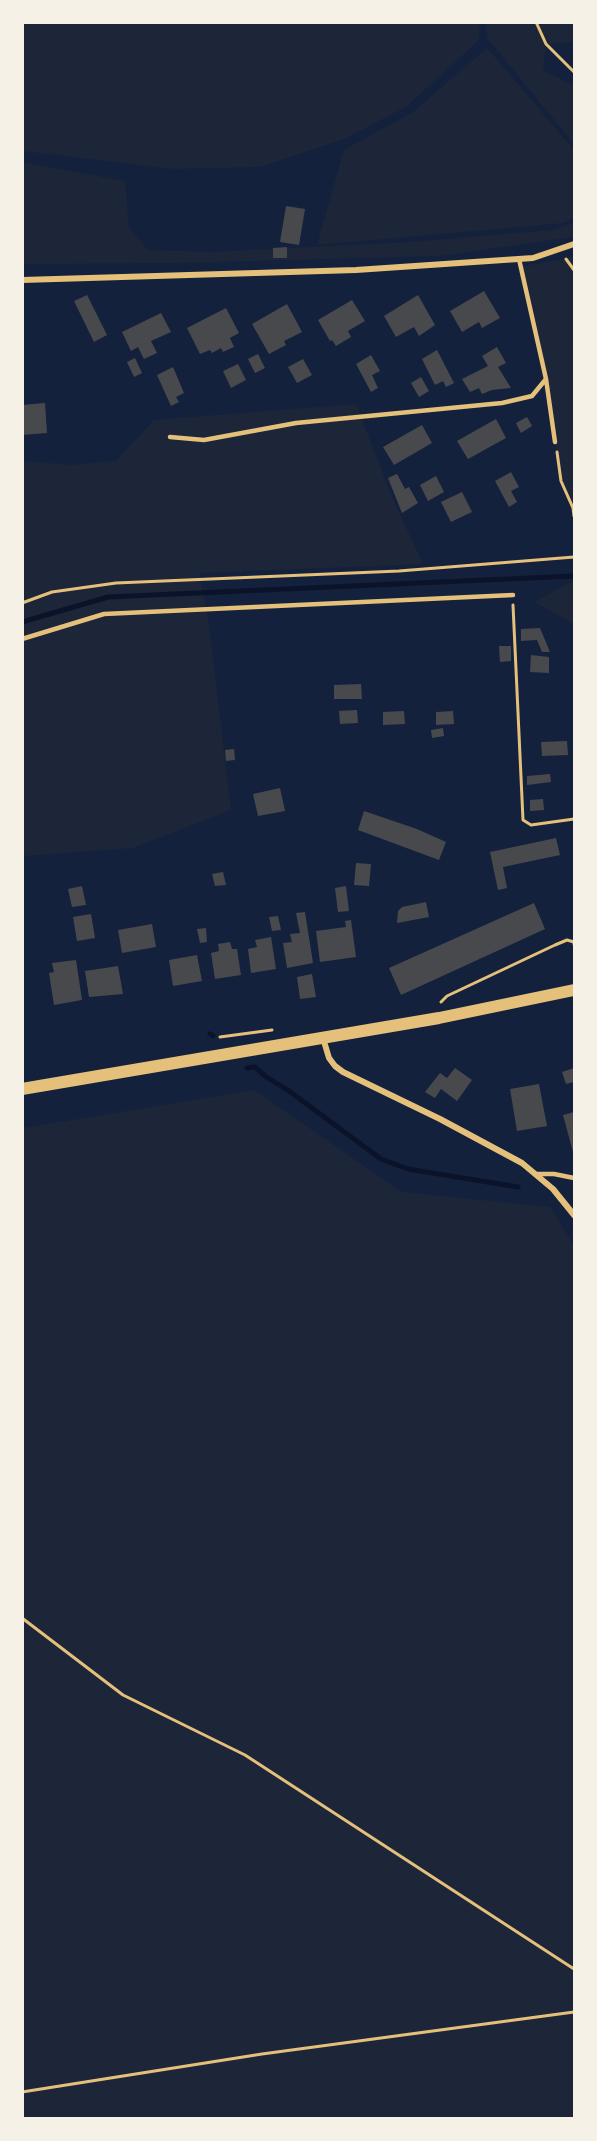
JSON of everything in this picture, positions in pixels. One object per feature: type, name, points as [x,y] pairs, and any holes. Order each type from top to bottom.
[{"type":"main road","points":[[22,1089],[439,1018],[574,990]]},
{"type":"street","points":[[22,280],[356,270],[533,258],[574,244]]},
{"type":"street","points":[[323,1038],[329,1058],[343,1072],[522,1163],[553,1189],[574,1215]]},
{"type":"lane","points":[[519,259],[546,379],[555,442]]},
{"type":"lane","points":[[170,437],[204,440],[296,423],[502,403],[532,396],[546,379]]},
{"type":"lane","points":[[22,639],[104,614],[513,595]]},
{"type":"lane","points":[[537,1174],[554,1174],[574,1178]]},
{"type":"path","points":[[536,22],[546,44],[574,72]]},
{"type":"path","points":[[566,259],[574,270]]},
{"type":"path","points":[[555,442],[561,481],[573,508],[574,516]]},
{"type":"path","points":[[22,603],[52,592],[116,583],[399,571],[574,557]]},
{"type":"path","points":[[513,595],[524,820],[531,825],[574,819]]},
{"type":"path","points":[[439,1018],[441,1003],[447,996],[567,940],[574,942]]},
{"type":"path","points":[[22,1618],[123,1695],[245,1755],[574,1969]]},
{"type":"path","points":[[22,2092],[262,2054],[574,2012]]},
{"type":"shaded area","points":[[23,23],[476,23],[480,26],[479,40],[406,107],[344,139],[260,167],[174,169],[23,151]]},
{"type":"shaded area","points":[[485,23],[574,23],[574,42],[546,44],[543,70],[574,86],[574,144],[488,39]]},
{"type":"shaded area","points":[[487,48],[574,150],[574,217],[564,223],[317,245],[344,150],[413,112]]},
{"type":"shaded area","points":[[22,162],[125,181],[129,228],[148,250],[211,252],[412,242],[552,230],[574,223],[574,237],[439,256],[177,263],[23,264]]},
{"type":"shaded area","points":[[574,255],[574,516],[561,481],[546,379],[521,266],[566,259]]},
{"type":"shaded area","points":[[356,404],[392,497],[423,564],[199,573],[208,617],[231,810],[133,848],[23,856],[23,461],[71,465],[116,461],[154,420]]},
{"type":"shaded area","points":[[574,580],[574,624],[535,602]]},
{"type":"shaded area","points":[[254,1090],[402,1192],[550,1207],[574,1245],[574,2118],[23,2118],[23,1128]]},
{"type":"building","points":[[286,206],[305,209],[299,245],[280,242]]},
{"type":"building","points":[[287,247],[287,258],[273,258],[273,248]]},
{"type":"building","points":[[484,291],[500,318],[482,328],[479,322],[462,332],[450,311]]},
{"type":"building","points":[[87,295],[107,335],[94,342],[74,301]]},
{"type":"building","points":[[418,295],[435,325],[419,336],[414,327],[396,337],[384,316]]},
{"type":"building","points":[[352,300],[365,321],[348,331],[351,337],[336,346],[332,340],[330,341],[318,320]]},
{"type":"building","points":[[287,304],[302,332],[284,341],[286,345],[269,354],[252,324]]},
{"type":"building","points":[[226,308],[239,333],[230,338],[234,347],[223,352],[221,348],[212,353],[210,350],[200,354],[187,328]]},
{"type":"building","points":[[161,313],[171,332],[151,341],[157,353],[144,359],[138,347],[131,351],[122,332]]},
{"type":"building","points":[[497,347],[506,363],[498,367],[511,388],[492,390],[482,394],[479,388],[470,392],[462,379],[488,366],[482,356]]},
{"type":"building","points":[[437,350],[454,383],[446,387],[443,381],[435,385],[422,359]]},
{"type":"building","points":[[258,354],[265,368],[255,373],[248,359]]},
{"type":"building","points":[[371,355],[380,371],[372,375],[378,388],[371,392],[356,364]]},
{"type":"building","points":[[135,358],[142,373],[134,377],[127,362]]},
{"type":"building","points":[[303,359],[312,375],[297,383],[288,367]]},
{"type":"building","points":[[238,364],[246,380],[231,388],[223,371]]},
{"type":"building","points":[[173,367],[184,393],[176,397],[179,402],[171,406],[157,375]]},
{"type":"building","points":[[421,377],[429,391],[419,397],[411,383]]},
{"type":"building","points":[[45,403],[47,433],[22,435],[22,405]]},
{"type":"building","points":[[527,417],[532,426],[521,433],[516,423]]},
{"type":"building","points":[[496,419],[506,438],[468,459],[457,441]]},
{"type":"building","points":[[422,425],[432,443],[394,465],[383,447]]},
{"type":"building","points":[[511,472],[519,487],[511,491],[517,502],[509,507],[495,481]]},
{"type":"building","points":[[397,474],[405,489],[409,487],[418,503],[402,513],[388,478]]},
{"type":"building","points":[[436,476],[444,492],[428,501],[420,485]]},
{"type":"building","points":[[462,492],[472,512],[451,522],[441,502]]},
{"type":"building","points":[[540,628],[550,652],[542,652],[537,640],[521,641],[521,629]]},
{"type":"building","points":[[499,646],[511,646],[511,661],[500,662]]},
{"type":"building","points":[[531,655],[549,657],[549,673],[530,672]]},
{"type":"building","points":[[361,684],[362,699],[334,699],[334,685]]},
{"type":"building","points":[[357,710],[358,723],[340,724],[339,711]]},
{"type":"building","points":[[404,711],[405,724],[383,725],[383,712]]},
{"type":"building","points":[[453,711],[454,724],[436,725],[436,712]]},
{"type":"building","points":[[443,728],[444,736],[432,738],[431,730]]},
{"type":"building","points":[[567,741],[568,755],[542,756],[541,742]]},
{"type":"building","points":[[234,749],[235,760],[226,761],[225,750]]},
{"type":"building","points":[[550,774],[551,782],[527,785],[527,776]]},
{"type":"building","points":[[280,788],[285,811],[258,816],[253,794]]},
{"type":"building","points":[[543,799],[544,810],[530,811],[530,800]]},
{"type":"building","points":[[364,811],[417,829],[446,842],[439,860],[358,830]]},
{"type":"building","points":[[556,838],[560,855],[503,867],[507,888],[498,890],[490,852]]},
{"type":"building","points":[[356,863],[371,864],[369,886],[354,885]]},
{"type":"building","points":[[223,872],[226,885],[215,886],[212,874]]},
{"type":"building","points":[[82,886],[86,905],[72,907],[68,889]]},
{"type":"building","points":[[346,886],[349,911],[338,912],[335,888]]},
{"type":"building","points":[[426,902],[429,917],[397,923],[398,911],[402,907]]},
{"type":"building","points":[[534,903],[545,929],[401,995],[389,968]]},
{"type":"building","points":[[305,912],[313,963],[287,968],[283,943],[292,942],[290,934],[300,933],[296,913]]},
{"type":"building","points":[[91,914],[95,938],[77,941],[73,917]]},
{"type":"building","points":[[278,916],[281,930],[272,931],[269,917]]},
{"type":"building","points":[[351,920],[356,957],[320,962],[316,931],[346,927],[345,921]]},
{"type":"building","points":[[152,924],[156,947],[122,953],[118,930]]},
{"type":"building","points":[[206,928],[207,942],[200,943],[197,929]]},
{"type":"building","points":[[271,937],[276,969],[251,973],[248,949],[257,947],[255,940]]},
{"type":"building","points":[[230,942],[232,949],[237,949],[241,975],[215,979],[211,953],[219,951],[218,944]]},
{"type":"building","points":[[197,955],[202,981],[173,986],[169,960]]},
{"type":"building","points":[[76,960],[82,1000],[54,1005],[49,973],[54,972],[52,963]]},
{"type":"building","points":[[118,966],[123,994],[89,997],[85,971]]},
{"type":"building","points":[[312,974],[316,997],[300,999],[297,977]]},
{"type":"building","points":[[455,1068],[472,1080],[457,1101],[441,1089],[435,1098],[425,1092],[440,1073],[447,1078]]},
{"type":"building","points":[[574,1068],[574,1082],[566,1084],[562,1072]]},
{"type":"building","points":[[539,1084],[547,1126],[517,1131],[510,1089]]},
{"type":"building","points":[[574,1112],[574,1156],[563,1115]]},
{"type":"waterway","points":[[22,622],[108,597],[574,576]]},
{"type":"waterway","points":[[247,1068],[255,1067],[381,1159],[408,1169],[518,1187]]}]
